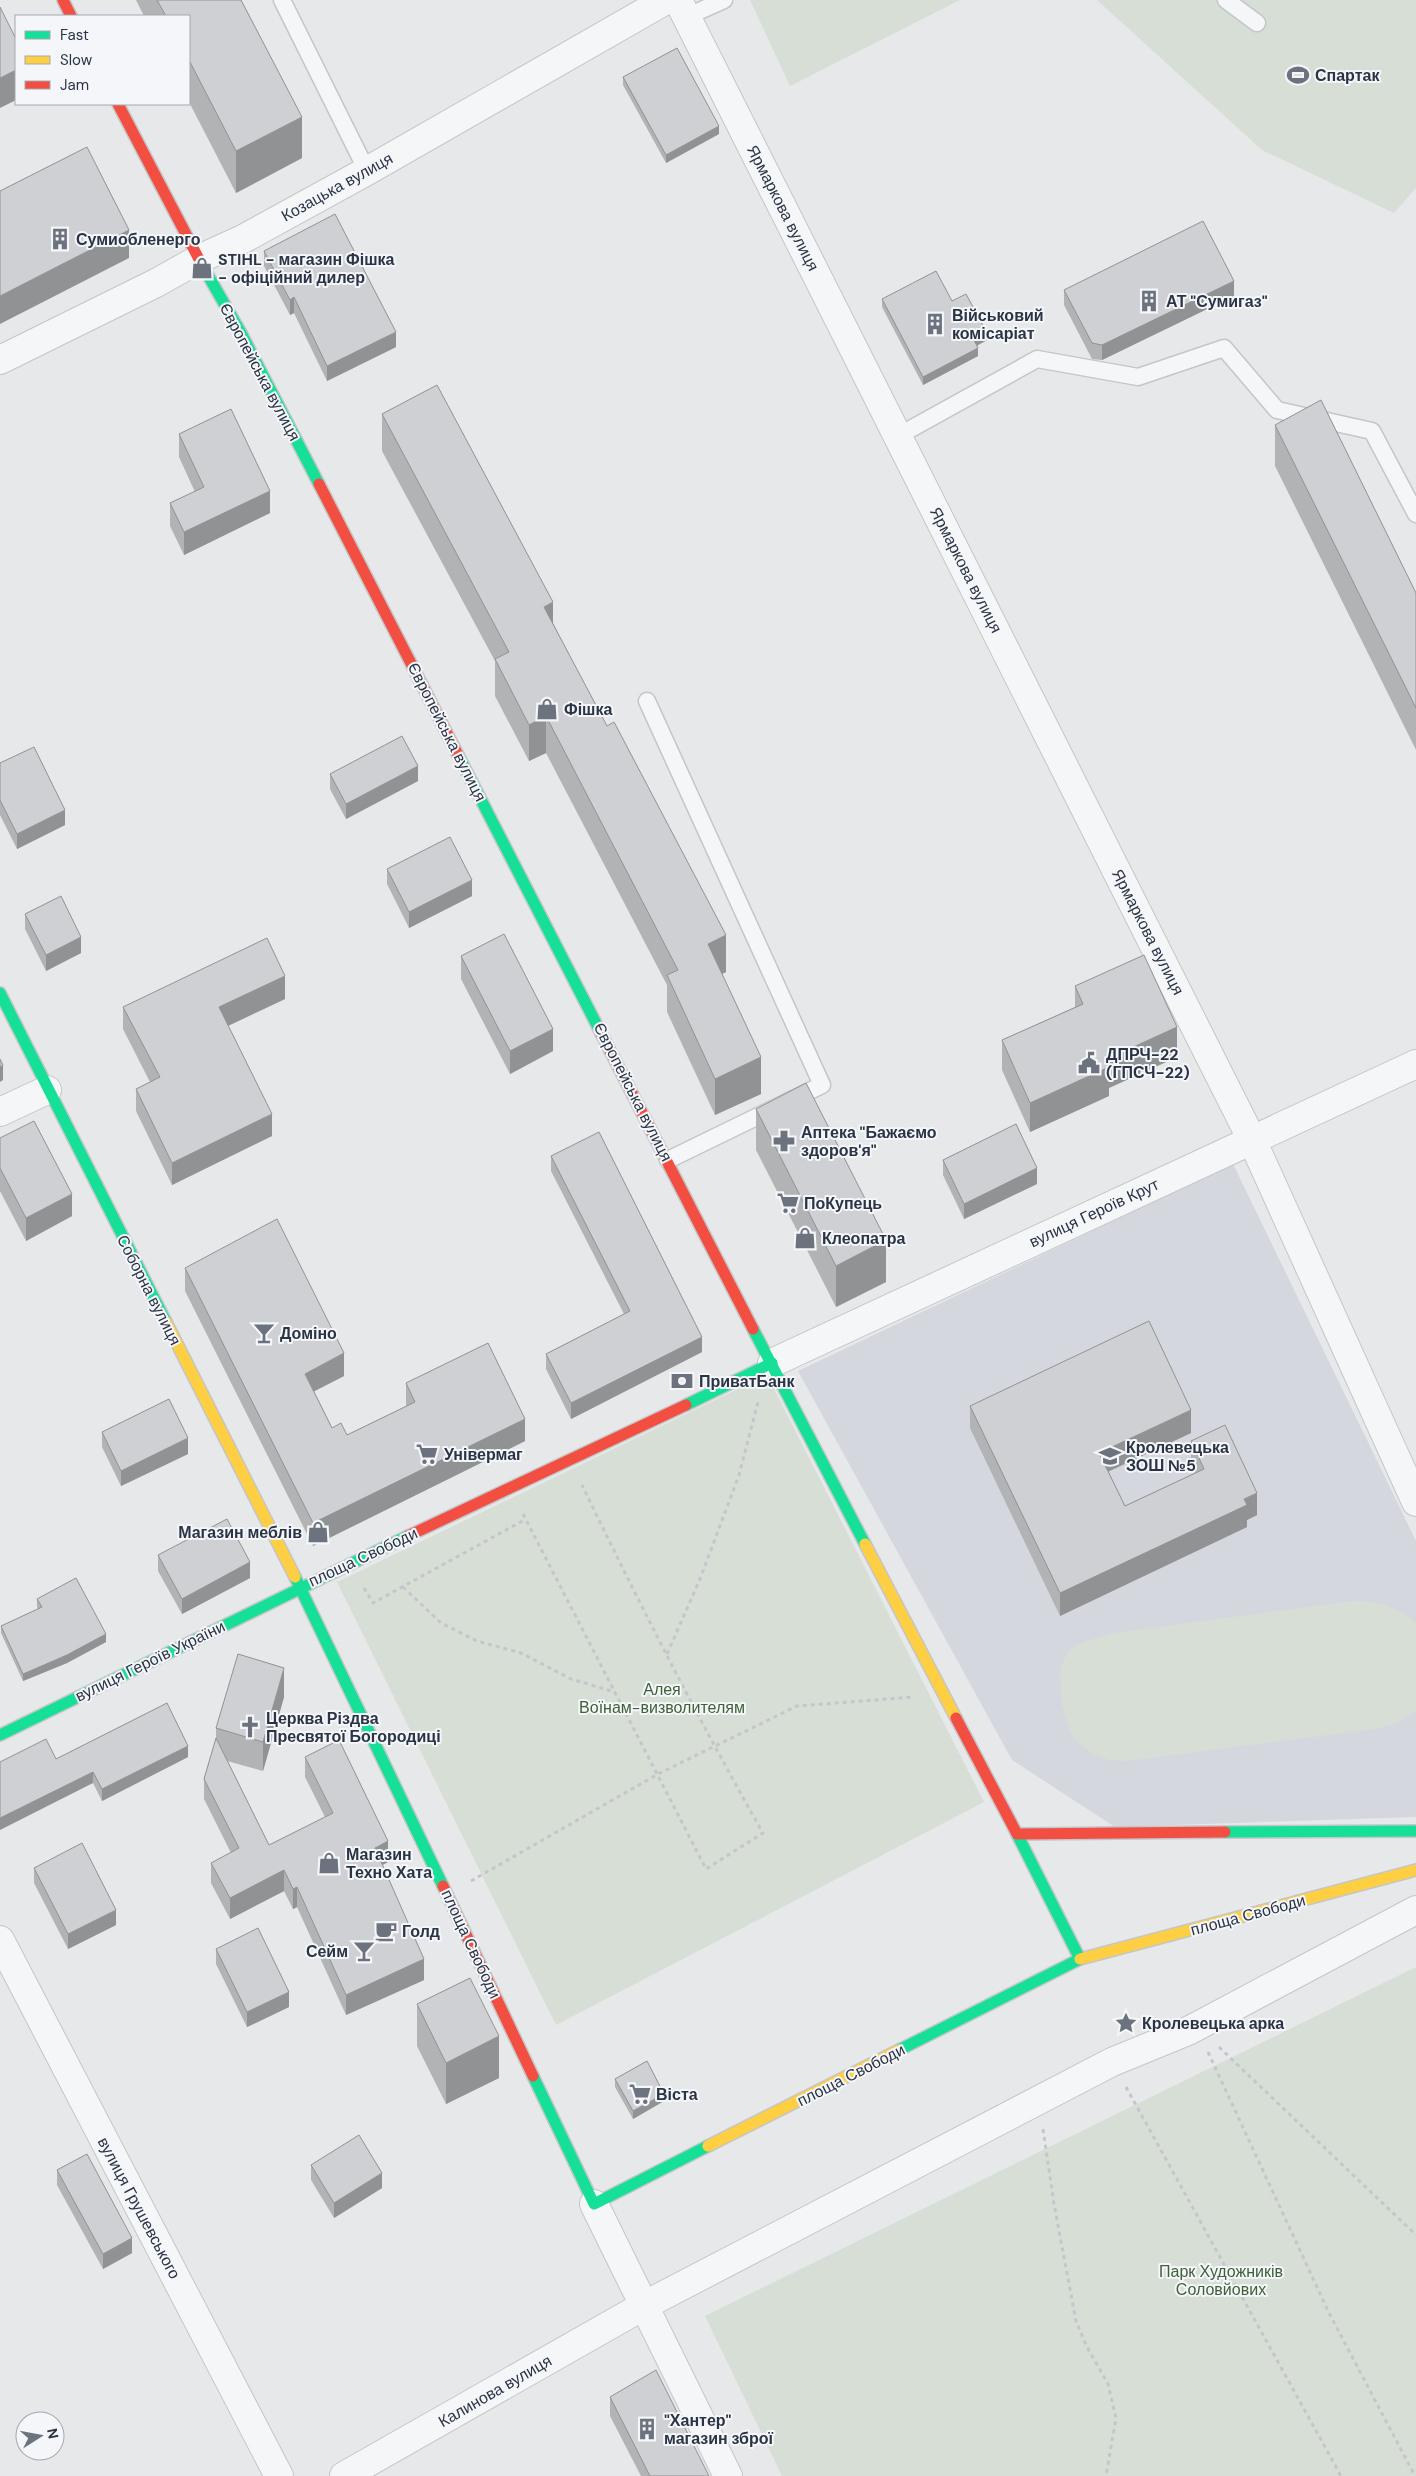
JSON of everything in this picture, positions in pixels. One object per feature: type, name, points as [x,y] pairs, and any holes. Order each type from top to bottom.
[{"type":"street","points":[[63,0],[70,15]]},
{"type":"street","name":"Козацька вулиця","points":[[0,360],[156,283],[199,259],[243,239],[677,6]]},
{"type":"street","name":"Ярмаркова вулиця","points":[[677,6],[898,436],[1252,1140],[1416,1502]]},
{"type":"street","name":"Європейська вулиця","points":[[119,105],[199,259],[246,342],[1017,1834]]},
{"type":"street","name":"Соборна вулиця","points":[[0,993],[47,1090],[300,1587]]},
{"type":"street","name":"вулиця Героїв Крут","points":[[772,1363],[1416,1064]]},
{"type":"street","points":[[0,1112],[47,1090]]},
{"type":"street","name":"площа Свободи","points":[[728,2476],[594,2204],[300,1587],[772,1363]]},
{"type":"street","name":"вулиця Героїв України","points":[[0,1735],[300,1587]]},
{"type":"street","points":[[1080,1959],[1017,1834],[1416,1831]]},
{"type":"street","name":"площа Свободи","points":[[594,2204],[1080,1959],[1416,1870]]},
{"type":"street","name":"Калинова вулиця","points":[[344,2476],[645,2305],[1112,2062],[1197,2026],[1416,1910]]},
{"type":"street","name":"вулиця Грушевського","points":[[0,1940],[279,2476]]},
{"type":"lane","points":[[282,0],[367,171]]},
{"type":"lane","points":[[677,6],[724,0]]},
{"type":"lane","points":[[1226,0],[1257,23]]},
{"type":"lane","points":[[898,436],[1037,359],[1138,377],[1224,348],[1277,410],[1372,431],[1416,514]]},
{"type":"lane","points":[[647,702],[822,1084],[668,1160]]},
{"type":"path","points":[[666,1654],[700,1579],[739,1475],[761,1392],[772,1363]]},
{"type":"path","points":[[510,1488],[706,1869],[763,1832],[714,1747],[569,1460]]},
{"type":"path","points":[[350,1564],[373,1603],[526,1519]]},
{"type":"path","points":[[403,1587],[441,1623],[477,1642],[521,1653],[571,1679],[615,1692]]},
{"type":"path","points":[[447,1894],[658,1774],[797,1706],[944,1694]]},
{"type":"path","points":[[1197,2026],[1416,2235]]},
{"type":"path","points":[[1197,2026],[1329,2313],[1415,2476]]},
{"type":"path","points":[[1112,2062],[1341,2476]]},
{"type":"path","points":[[1038,2101],[1054,2204],[1076,2320],[1087,2347],[1108,2384],[1116,2418],[1106,2476]]},
{"type":"shaded area","name":"Кролевецька ЗОШ №5","points":[[1233,1164],[1416,1541],[1416,1817],[1115,1827],[1012,1760],[798,1371]]},
{"type":"green space","points":[[750,0],[960,0],[790,86]]},
{"type":"green space","name":"Спартак","points":[[1097,0],[1416,0],[1416,188],[1394,213],[1262,150]]},
{"type":"green space","name":"Алея Воїнам-визволителям","points":[[767,1375],[984,1802],[556,2025],[337,1582]]},
{"type":"green space","points":[[1353,1601],[1370,1602],[1396,1609],[1416,1624],[1416,1711],[1400,1722],[1376,1729],[1127,1761],[1109,1760],[1094,1755],[1074,1739],[1061,1701],[1060,1669],[1067,1653],[1077,1644],[1113,1633]]},
{"type":"green space","name":"Парк Художників Соловйових","points":[[1416,1967],[1416,2476],[782,2476],[705,2316]]},
{"type":"building","points":[[157,0],[241,0],[302,117],[236,151],[190,62],[190,15],[165,15]]},
{"type":"building","points":[[0,7],[15,37],[15,70],[0,78]]},
{"type":"building","points":[[677,48],[719,126],[666,155],[623,77]]},
{"type":"building","name":"Сумиобленерго","points":[[87,147],[129,230],[0,296],[0,191]]},
{"type":"building","points":[[335,214],[396,332],[327,366],[294,297],[290,300],[264,251]]},
{"type":"building","name":"АТ \"Сумигаз\"","points":[[1203,221],[1234,281],[1102,345],[1092,343],[1064,290]]},
{"type":"building","name":"Військовий комісаріат","points":[[936,271],[952,301],[966,294],[987,333],[974,340],[978,348],[923,377],[882,299]]},
{"type":"building","points":[[437,385],[553,602],[544,607],[607,726],[614,722],[726,935],[708,944],[761,1057],[715,1079],[667,975],[678,970],[546,716],[529,725],[495,659],[509,652],[382,414]]},
{"type":"building","points":[[1321,400],[1416,593],[1416,708],[1275,425]]},
{"type":"building","points":[[231,409],[270,491],[184,532],[170,503],[204,487],[179,434]]},
{"type":"building","points":[[402,736],[418,766],[346,804],[330,774]]},
{"type":"building","points":[[34,747],[65,810],[17,834],[0,800],[0,763]]},
{"type":"building","points":[[450,837],[472,880],[409,912],[387,869]]},
{"type":"building","points":[[61,896],[81,937],[46,955],[25,914]]},
{"type":"building","points":[[504,934],[553,1029],[510,1051],[461,956]]},
{"type":"building","points":[[267,938],[285,976],[219,1007],[272,1114],[172,1163],[136,1089],[160,1077],[123,1007]]},
{"type":"building","name":"ДПРЧ-22 (ГПСЧ-22)","points":[[1144,955],[1177,1027],[1105,1060],[1109,1067],[1030,1103],[1002,1040],[1083,1004],[1075,986]]},
{"type":"building","points":[[806,1083],[886,1240],[836,1266],[756,1109]]},
{"type":"building","points":[[34,1121],[72,1194],[26,1218],[0,1168],[0,1138]]},
{"type":"building","points":[[1016,1124],[1037,1168],[964,1204],[943,1160]]},
{"type":"building","points":[[599,1132],[702,1337],[571,1403],[546,1354],[630,1311],[551,1156]]},
{"type":"building","points":[[277,1219],[344,1353],[305,1374],[332,1428],[341,1423],[347,1435],[415,1402],[406,1383],[488,1343],[525,1419],[313,1523],[185,1268]]},
{"type":"building","points":[[1149,1321],[1191,1410],[1099,1453],[1125,1506],[1204,1469],[1191,1441],[1225,1425],[1257,1493],[1244,1499],[1247,1505],[1060,1593],[970,1406]]},
{"type":"building","points":[[169,1399],[188,1438],[121,1471],[102,1432]]},
{"type":"building","points":[[227,1519],[250,1562],[182,1599],[158,1555]]},
{"type":"building","points":[[76,1578],[106,1634],[67,1655],[23,1674],[1,1626],[42,1607],[37,1599]]},
{"type":"building","points":[[238,1654],[284,1668],[263,1742],[216,1728]]},
{"type":"building","points":[[167,1703],[188,1746],[102,1789],[93,1772],[0,1818],[0,1762],[46,1739],[56,1759]]},
{"type":"building","points":[[216,1738],[269,1845],[333,1813],[305,1757],[339,1740],[388,1841],[375,1848],[424,1959],[346,1995],[297,1887],[293,1889],[284,1870],[230,1898],[211,1863],[239,1848],[204,1779]]},
{"type":"building","points":[[82,1843],[116,1910],[68,1934],[34,1868]]},
{"type":"building","points":[[258,1928],[289,1992],[247,2012],[216,1949]]},
{"type":"building","points":[[470,1978],[499,2036],[446,2063],[417,2004]]},
{"type":"building","name":"Віста","points":[[647,2061],[664,2094],[633,2111],[615,2079]]},
{"type":"building","points":[[359,2135],[382,2173],[334,2203],[311,2165]]},
{"type":"building","points":[[87,2154],[132,2238],[103,2254],[57,2170]]},
{"type":"building","points":[[656,2370],[709,2476],[650,2476],[610,2397]]},
{"type":"traffic: fast","points":[[201,263],[241,333],[319,484]]},
{"type":"traffic: fast","points":[[458,755],[601,1033]]},
{"type":"traffic: fast","points":[[0,993],[166,1322]]},
{"type":"traffic: fast","points":[[753,1329],[865,1544]]},
{"type":"traffic: fast","points":[[686,1405],[772,1363]]},
{"type":"traffic: fast","points":[[0,1735],[408,1536]]},
{"type":"traffic: fast","points":[[295,1577],[443,1886]]},
{"type":"traffic: fast","points":[[1225,1832],[1416,1831]]},
{"type":"traffic: fast","points":[[899,2050],[1080,1959],[1017,1834]]},
{"type":"traffic: fast","points":[[533,2076],[594,2204],[708,2146]]},
{"type":"traffic: slow","points":[[166,1322],[295,1577]]},
{"type":"traffic: slow","points":[[865,1544],[956,1718]]},
{"type":"traffic: slow","points":[[1080,1959],[1416,1870]]},
{"type":"traffic: slow","points":[[708,2146],[899,2050]]},
{"type":"traffic: jam","points":[[63,0],[70,15]]},
{"type":"traffic: jam","points":[[119,105],[201,263]]},
{"type":"traffic: jam","points":[[319,484],[458,755]]},
{"type":"traffic: jam","points":[[601,1033],[753,1329]]},
{"type":"traffic: jam","points":[[408,1536],[686,1405]]},
{"type":"traffic: jam","points":[[956,1718],[1017,1834],[1225,1832]]},
{"type":"traffic: jam","points":[[443,1886],[533,2076]]},
{"type":"place","name":"Спартак","points":[[1298,75]]},
{"type":"place","name":"Сумиобленерго","points":[[60,239]]},
{"type":"place","name":"STIHL - магазин Фішка - офіційний дилер","points":[[202,268]]},
{"type":"place","name":"АТ \"Сумигаз\"","points":[[1149,301]]},
{"type":"place","name":"Військовий комісаріат","points":[[935,324]]},
{"type":"place","name":"Фішка","points":[[547,709]]},
{"type":"place","name":"ДПРЧ-22 (ГПСЧ-22)","points":[[1089,1063]]},
{"type":"place","name":"Аптека \"Бажаємо здоров'я\"","points":[[784,1141]]},
{"type":"place","name":"ПоКупець","points":[[788,1203]]},
{"type":"place","name":"Клеопатра","points":[[805,1238]]},
{"type":"place","name":"Доміно","points":[[264,1333]]},
{"type":"place","name":"ПриватБанк","points":[[682,1381]]},
{"type":"place","name":"Універмаг","points":[[427,1454]]},
{"type":"place","name":"Кролевецька ЗОШ №5","points":[[1110,1456]]},
{"type":"place","name":"Магазин меблів","points":[[318,1532]]},
{"type":"place","name":"Церква Різдва Пресвятої Богородиці","points":[[250,1727]]},
{"type":"place","name":"Магазин Техно Хата","points":[[329,1863]]},
{"type":"place","name":"Голд","points":[[386,1931]]},
{"type":"place","name":"Сейм","points":[[364,1951]]},
{"type":"place","name":"Кролевецька арка","points":[[1126,2023]]},
{"type":"place","name":"Віста","points":[[640,2094]]},
{"type":"place","name":"\"Хантер\" магазин зброї","points":[[647,2429]]}]
